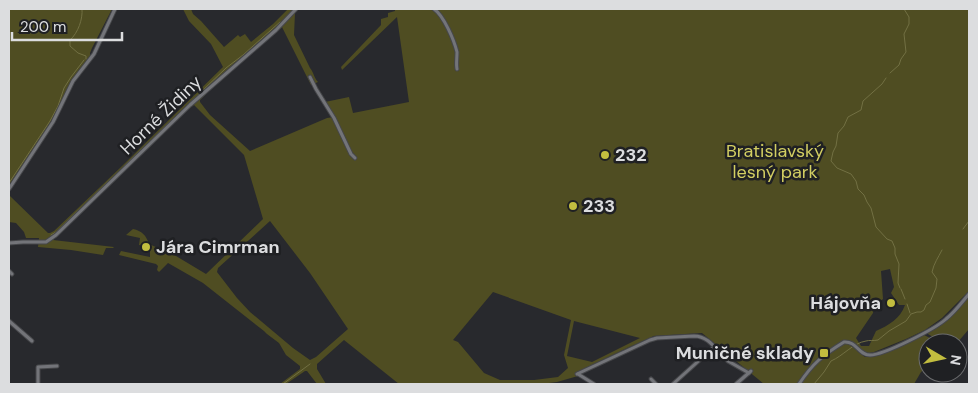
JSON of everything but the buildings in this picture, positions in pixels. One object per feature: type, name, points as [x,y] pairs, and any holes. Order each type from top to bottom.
[{"type":"street","points":[[9,189],[53,122],[73,81],[94,54],[115,9]]},
{"type":"street","name":"Horné Židiny","points":[[9,243],[46,242],[63,229],[190,105],[280,26],[296,9]]},
{"type":"street","points":[[434,9],[439,13],[451,37],[457,53],[457,69]]},
{"type":"street","points":[[310,77],[355,158]]},
{"type":"street","points":[[799,384],[815,362],[844,342],[850,342],[864,354],[872,355],[916,337],[944,321],[969,294]]},
{"type":"street","points":[[9,321],[32,341]]},
{"type":"street","points":[[594,384],[577,374],[655,338],[698,336],[705,338],[728,360],[750,372],[736,384]]},
{"type":"street","points":[[673,384],[714,347]]},
{"type":"street","points":[[38,384],[39,367],[57,366]]},
{"type":"street","points":[[651,379],[656,384]]},
{"type":"green space","points":[[9,9],[112,9],[92,48],[90,56],[72,80],[41,139],[9,186]]},
{"type":"green space","name":"Bratislavský lesný park","points":[[183,9],[191,9],[193,14],[224,47],[238,35],[240,37],[245,34],[251,42],[288,9],[298,9],[295,13],[294,35],[318,82],[311,85],[282,27],[200,100],[210,115],[250,151],[327,118],[334,117],[325,102],[349,97],[353,113],[409,102],[397,17],[342,70],[341,67],[381,25],[381,19],[388,17],[388,13],[395,11],[395,9],[969,9],[969,291],[942,318],[925,330],[874,352],[857,351],[865,357],[873,357],[918,338],[918,377],[914,384],[764,384],[702,333],[653,336],[575,373],[578,376],[541,384],[399,384],[344,340],[317,364],[317,369],[326,384],[317,384],[305,371],[286,384],[280,384],[300,369],[300,366],[286,355],[279,343],[203,283],[168,263],[159,272],[156,264],[119,255],[121,251],[150,257],[150,247],[139,245],[140,238],[126,235],[133,229],[143,234],[149,244],[176,256],[206,274],[263,219],[244,155],[194,105],[53,240],[114,247],[106,248],[103,255],[38,247],[39,238],[26,238],[24,232],[16,223],[9,222],[9,192],[10,196],[48,233],[54,231],[223,67],[211,44],[189,21]],"holes":[[[270,221],[310,273],[348,329],[310,360],[250,312],[217,272],[218,268]],[[890,269],[894,287],[891,293],[899,305],[905,305],[894,321],[876,331],[869,346],[861,346],[856,338],[873,313],[874,305],[883,299],[881,271]],[[493,292],[571,320],[564,355],[568,368],[558,377],[534,380],[500,380],[484,373],[458,342],[453,340]],[[574,321],[640,338],[592,362],[567,356]]]},
{"type":"green space","points":[[969,296],[969,329],[966,333],[928,333],[949,319]]},
{"type":"waterway","points":[[82,9],[82,17],[75,34],[70,40],[70,46],[78,53],[86,56],[86,59]]},
{"type":"waterway","points":[[890,73],[899,65],[906,52],[904,34],[909,24],[909,17],[904,9]]},
{"type":"waterway","points":[[124,166],[226,68],[280,22]]},
{"type":"waterway","points":[[9,183],[50,121],[58,106],[64,88],[84,60]]},
{"type":"waterway","points":[[886,78],[863,101],[861,110],[848,117],[838,133],[831,161],[837,168],[851,174],[856,181],[858,189],[864,195],[871,208],[876,227],[887,239],[892,241],[899,264],[898,283],[900,288]]},
{"type":"waterway","points":[[51,235],[118,172]]},
{"type":"waterway","points":[[963,229],[969,221]]},
{"type":"waterway","points":[[814,384],[831,361],[861,342],[878,340],[906,321],[911,314],[924,310],[936,288],[937,279],[932,272],[942,250]]},
{"type":"waterway","points":[[901,289],[905,299]]},
{"type":"waterway","points":[[907,304],[910,313]]},
{"type":"waterway","points":[[283,384],[310,364]]},
{"type":"place","name":"232","points":[[605,155]]},
{"type":"place","name":"233","points":[[573,206]]},
{"type":"place","name":"Jára Cimrman","points":[[146,247]]},
{"type":"place","name":"Hájovňa","points":[[891,303]]},
{"type":"place","name":"Muničné sklady","points":[[824,353]]}]
